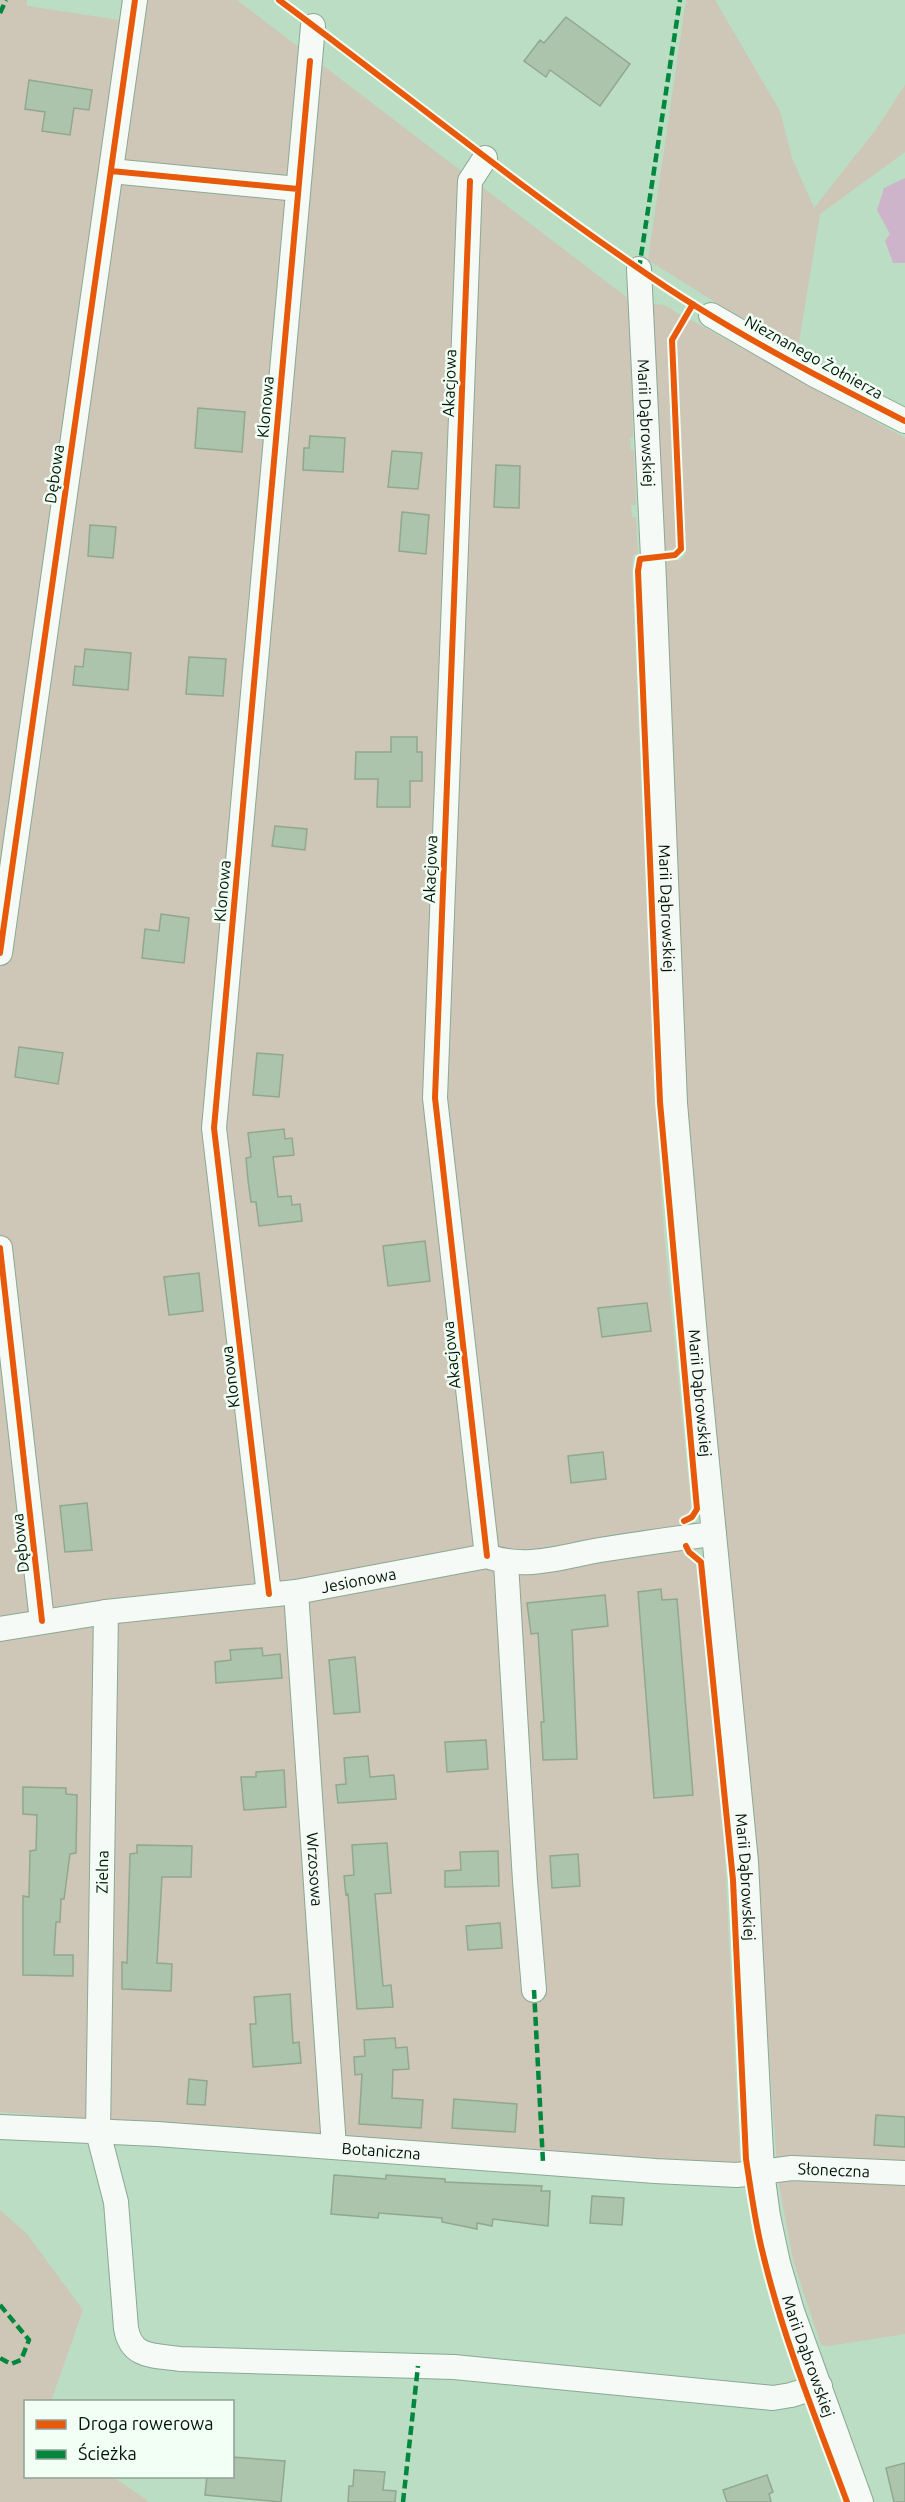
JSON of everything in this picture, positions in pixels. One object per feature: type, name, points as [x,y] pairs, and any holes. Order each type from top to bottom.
[{"type":"street","name":"Dębowa","points":[[0,953],[135,0]]},
{"type":"street","name":"Klonowa","points":[[269,1594],[214,1128],[313,26]]},
{"type":"street","name":"Akacjowa","points":[[484,158],[470,181],[435,1098],[496,1559],[534,1990]]},
{"type":"street","points":[[111,171],[298,189]]},
{"type":"street","name":"Marii Dąbrowskiej","points":[[639,269],[675,1103],[746,1862],[762,2172],[778,2263],[792,2311],[861,2502]]},
{"type":"street","name":"Nieznanego Żołnierza","points":[[711,315],[815,375],[905,421]]},
{"type":"street","name":"Dębowa","points":[[0,1248],[8,1392],[42,1621]]},
{"type":"street","name":"Jesionowa","points":[[0,1629],[106,1612],[296,1592],[496,1559],[542,1562],[598,1551],[714,1534]]},
{"type":"street","name":"Wrzosowa","points":[[296,1592],[334,2147]]},
{"type":"street","name":"Zielna","points":[[106,1612],[98,2132],[116,2202],[126,2328],[131,2345],[141,2353],[180,2359],[454,2367],[773,2398],[820,2386]]},
{"type":"street","name":"Botaniczna","points":[[0,2127],[334,2147],[656,2171],[736,2175],[762,2172]]},
{"type":"street","name":"Słoneczna","points":[[762,2172],[792,2168],[905,2173]]},
{"type":"shaded area","points":[[0,0],[27,0],[27,6],[119,20],[122,0],[237,0],[629,299],[633,437],[630,438],[631,450],[634,450],[636,505],[631,505],[632,517],[636,517],[638,554],[633,555],[632,573],[655,1091],[664,1234],[724,1840],[740,2163],[735,2166],[0,2112]]},
{"type":"shaded area","points":[[686,0],[715,0],[780,111],[792,158],[814,208],[877,128],[905,85],[905,152],[820,214],[798,348],[728,310],[648,260]]},
{"type":"shaded area","points":[[905,178],[905,263],[893,263],[885,241],[890,234],[877,210],[884,188]]},
{"type":"shaded area","points":[[652,304],[664,305],[681,315],[668,340],[677,541],[676,549],[662,551]]},
{"type":"shaded area","points":[[689,319],[905,438],[905,2334],[828,2346],[821,2345],[793,2260],[778,2179],[754,1844],[688,1144],[663,560],[680,560],[686,554],[676,350],[677,339]]},
{"type":"shaded area","points":[[0,2210],[27,2234],[83,2310],[51,2400],[24,2400],[24,2478],[114,2478],[150,2502],[0,2502]]},
{"type":"building","points":[[566,17],[630,64],[600,106],[550,70],[546,77],[524,61],[540,40],[544,43]]},
{"type":"building","points":[[29,80],[92,90],[89,110],[74,108],[70,135],[42,131],[45,112],[25,109]]},
{"type":"building","points":[[198,408],[245,412],[242,452],[195,448]]},
{"type":"building","points":[[310,436],[345,438],[343,472],[303,470],[304,448],[309,448]]},
{"type":"building","points":[[392,451],[422,453],[418,489],[388,487]]},
{"type":"building","points":[[496,465],[520,466],[519,508],[494,507]]},
{"type":"building","points":[[402,512],[429,515],[426,554],[399,551]]},
{"type":"building","points":[[90,525],[116,527],[113,558],[88,556]]},
{"type":"building","points":[[85,649],[131,653],[128,690],[73,685],[75,666],[83,667]]},
{"type":"building","points":[[189,657],[226,659],[223,696],[186,694]]},
{"type":"building","points":[[391,737],[417,737],[417,752],[422,752],[422,781],[410,781],[410,807],[377,807],[378,779],[355,779],[356,752],[391,752]]},
{"type":"building","points":[[275,826],[307,829],[305,850],[272,846]]},
{"type":"building","points":[[161,914],[189,918],[184,963],[142,958],[145,929],[159,931]]},
{"type":"building","points":[[19,1047],[63,1053],[58,1084],[15,1077]]},
{"type":"building","points":[[257,1053],[283,1055],[279,1097],[253,1095]]},
{"type":"building","points":[[284,1129],[285,1139],[292,1138],[294,1155],[273,1157],[278,1197],[291,1196],[292,1205],[300,1204],[302,1221],[259,1226],[256,1202],[251,1202],[248,1180],[246,1158],[251,1157],[248,1133]]},
{"type":"building","points":[[425,1241],[430,1281],[388,1286],[383,1246]]},
{"type":"building","points":[[199,1273],[203,1311],[169,1315],[164,1277]]},
{"type":"building","points":[[647,1303],[651,1331],[602,1337],[598,1308]]},
{"type":"building","points":[[603,1452],[606,1479],[571,1483],[568,1456]]},
{"type":"building","points":[[87,1503],[92,1550],[65,1552],[60,1506]]},
{"type":"building","points":[[661,1589],[662,1600],[677,1599],[693,1795],[654,1798],[638,1592]]},
{"type":"building","points":[[605,1595],[608,1626],[572,1630],[577,1759],[543,1760],[541,1722],[544,1722],[538,1633],[531,1634],[527,1603]]},
{"type":"building","points":[[262,1648],[263,1656],[280,1654],[282,1678],[216,1683],[215,1662],[231,1660],[230,1650]]},
{"type":"building","points":[[355,1657],[360,1712],[334,1714],[329,1660]]},
{"type":"building","points":[[486,1740],[488,1769],[447,1772],[445,1742]]},
{"type":"building","points":[[368,1756],[370,1777],[394,1775],[396,1799],[338,1803],[336,1785],[346,1784],[344,1758]]},
{"type":"building","points":[[284,1770],[286,1807],[244,1810],[241,1777],[256,1777],[256,1772]]},
{"type":"building","points":[[23,1787],[66,1788],[66,1794],[77,1795],[76,1853],[70,1854],[64,1899],[61,1899],[60,1922],[56,1922],[54,1955],[73,1955],[73,1976],[23,1975],[23,1896],[29,1897],[30,1851],[36,1850],[37,1815],[23,1814]]},
{"type":"building","points":[[387,1843],[391,1893],[375,1894],[383,1986],[391,1985],[393,2007],[357,2009],[348,1894],[346,1895],[344,1876],[354,1875],[352,1845]]},
{"type":"building","points":[[137,1845],[192,1846],[191,1877],[162,1877],[157,1963],[172,1964],[171,1991],[122,1989],[122,1962],[127,1963],[130,1854],[137,1853]]},
{"type":"building","points":[[498,1851],[499,1886],[445,1887],[445,1871],[461,1870],[460,1852]]},
{"type":"building","points":[[578,1854],[580,1886],[552,1888],[550,1856]]},
{"type":"building","points":[[500,1923],[502,1948],[468,1950],[466,1926]]},
{"type":"building","points":[[290,1994],[293,2043],[299,2042],[301,2063],[253,2067],[250,2024],[256,2024],[254,1997]]},
{"type":"building","points":[[395,2038],[396,2048],[407,2047],[409,2069],[393,2070],[392,2098],[423,2100],[421,2128],[359,2124],[362,2074],[355,2075],[354,2057],[365,2056],[364,2040]]},
{"type":"building","points":[[189,2079],[207,2081],[205,2105],[187,2104]]},
{"type":"building","points":[[454,2099],[517,2104],[515,2132],[452,2128]]},
{"type":"building","points":[[876,2115],[905,2117],[905,2147],[874,2145]]},
{"type":"building","points":[[334,2175],[386,2179],[386,2175],[445,2179],[445,2182],[542,2186],[541,2191],[550,2191],[548,2226],[493,2219],[492,2226],[477,2223],[477,2229],[442,2222],[442,2218],[379,2213],[378,2218],[331,2214]]},
{"type":"building","points":[[592,2196],[624,2198],[622,2225],[590,2223]]},
{"type":"building","points":[[234,2457],[285,2461],[281,2502],[205,2495],[207,2478],[234,2478]]},
{"type":"building","points":[[905,2463],[905,2502],[894,2502],[886,2468]]},
{"type":"building","points":[[354,2470],[385,2472],[383,2490],[396,2491],[395,2502],[348,2502],[349,2486],[353,2486]]},
{"type":"building","points":[[767,2475],[773,2492],[769,2494],[771,2502],[727,2502],[723,2490]]},
{"type":"marked path","points":[[0,13],[6,0]]},
{"type":"marked path","points":[[639,269],[680,0]]},
{"type":"marked path","points":[[534,1990],[543,2162]]},
{"type":"marked path","points":[[0,2305],[29,2340],[21,2360],[11,2364],[0,2358]]},
{"type":"marked path","points":[[403,2502],[418,2366]]},
{"type":"cycle path","points":[[0,953],[135,0]]},
{"type":"cycle path","points":[[279,0],[502,170],[670,290],[769,349],[905,421]]},
{"type":"cycle path","points":[[269,1594],[214,1128],[310,61]]},
{"type":"cycle path","points":[[111,171],[298,189]]},
{"type":"cycle path","points":[[470,181],[435,1098],[487,1556]]},
{"type":"cycle path","points":[[684,1521],[692,1517],[697,1509],[660,1102],[638,571],[640,559],[675,555],[681,549],[672,340],[693,304]]},
{"type":"cycle path","points":[[0,1248],[42,1621]]},
{"type":"cycle path","points":[[686,1546],[689,1552],[701,1562],[733,1880],[746,2159],[753,2206],[780,2317],[847,2502]]}]
